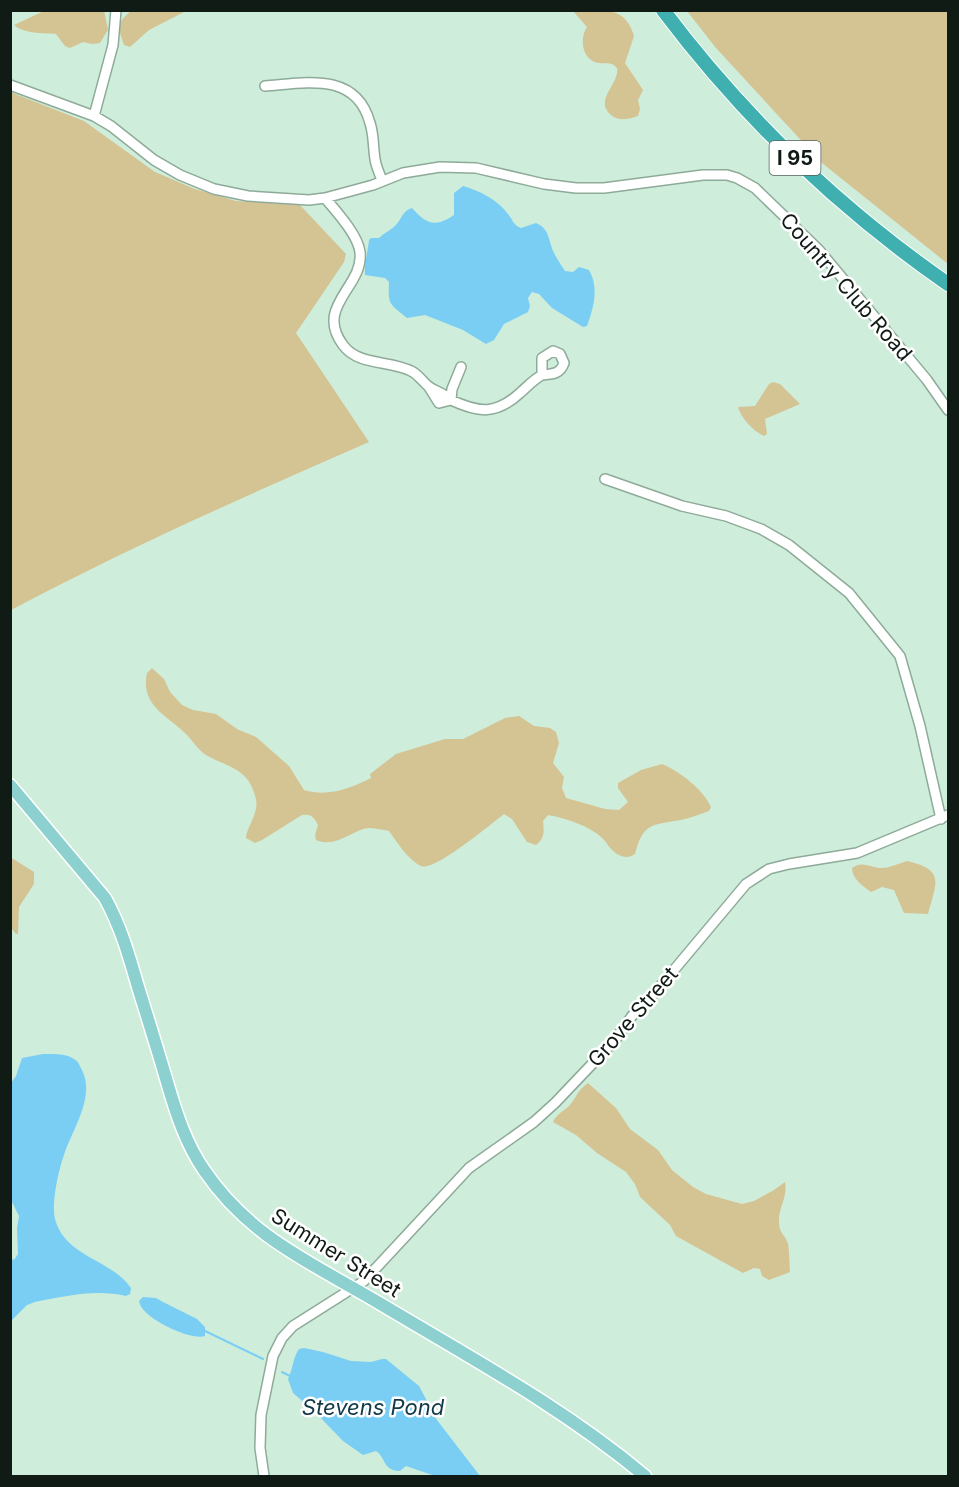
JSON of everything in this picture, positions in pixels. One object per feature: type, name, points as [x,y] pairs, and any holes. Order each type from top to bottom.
[{"type":"highway","name":"I 95","points":[[663,10],[728,89],[797,160],[876,229],[948,284]]},
{"type":"main road","name":"Summer Street","points":[[10,785],[105,898],[117,918],[129,950],[173,1102],[193,1152],[229,1203],[248,1222],[290,1252],[565,1415],[645,1476]]},
{"type":"street","points":[[94,116],[113,45],[116,10]]},
{"type":"street","points":[[265,86],[323,82],[341,87],[354,96],[368,116],[376,162],[382,181]]},
{"type":"street","name":"Country Club Road","points":[[10,85],[94,116],[111,126],[153,160],[180,175],[214,189],[248,196],[309,200],[326,198],[403,173],[440,167],[476,168],[544,184],[576,188],[604,188],[703,175],[727,175],[737,178],[755,188],[819,250],[927,380],[948,410]]},
{"type":"street","points":[[326,198],[354,236],[360,250],[357,272],[339,299],[334,317],[335,327],[343,346],[355,356],[412,371],[429,387],[444,393],[451,400],[470,409],[495,409],[511,402],[542,375]]},
{"type":"street","points":[[451,400],[452,389],[461,367]]},
{"type":"street","points":[[605,479],[682,506],[726,516],[760,529],[789,545],[849,593],[900,656],[945,817]]},
{"type":"street","name":"Grove Street","points":[[264,1476],[260,1448],[261,1415],[276,1348],[282,1338],[293,1326],[354,1289],[373,1272],[469,1168],[534,1122],[576,1083],[746,884],[769,869],[857,853],[945,817]]},
{"type":"shaded area","points":[[104,10],[108,30],[100,43],[83,42],[70,48],[65,46],[56,34],[28,32],[14,25],[44,11]]},
{"type":"shaded area","points":[[131,11],[186,11],[149,30],[130,47],[124,45],[120,26]]},
{"type":"shaded area","points":[[573,11],[610,11],[624,18],[630,26],[634,36],[625,63],[643,90],[638,100],[640,109],[638,116],[617,119],[606,109],[606,98],[615,80],[617,68],[589,58],[583,43],[587,27]]},
{"type":"shaded area","points":[[687,11],[948,11],[948,264],[822,163],[716,48]]},
{"type":"shaded area","points":[[10,92],[84,121],[155,172],[195,189],[236,201],[300,205],[346,254],[344,262],[296,333],[369,442],[233,502],[11,610]]},
{"type":"shaded area","points":[[773,382],[780,384],[800,404],[765,419],[767,434],[764,436],[748,424],[738,407],[755,406],[769,384]]},
{"type":"shaded area","points":[[152,668],[164,679],[170,692],[182,705],[193,710],[216,714],[237,729],[256,737],[289,766],[304,790],[322,793],[355,786],[371,778],[370,774],[396,754],[445,739],[463,739],[505,718],[519,716],[534,726],[550,728],[556,732],[559,743],[553,763],[564,777],[562,788],[566,798],[605,809],[619,810],[628,802],[618,788],[618,783],[641,770],[662,764],[690,781],[711,807],[709,811],[691,817],[650,827],[642,836],[635,854],[626,857],[615,852],[601,837],[589,829],[548,815],[543,821],[542,837],[536,845],[527,842],[512,819],[504,814],[450,855],[428,866],[421,866],[412,860],[389,831],[369,828],[330,842],[316,840],[318,825],[314,818],[308,815],[302,815],[255,843],[246,838],[256,805],[253,789],[237,770],[203,753],[151,702],[146,684],[147,673]]},
{"type":"shaded area","points":[[10,857],[34,872],[34,884],[19,907],[18,934],[11,928]]},
{"type":"shaded area","points":[[907,861],[928,869],[935,879],[928,914],[904,913],[894,890],[882,887],[871,892],[858,882],[852,872],[852,868],[859,865],[885,868]]},
{"type":"shaded area","points":[[588,1083],[616,1108],[630,1129],[658,1150],[672,1170],[706,1194],[742,1204],[754,1201],[785,1182],[786,1188],[779,1223],[788,1244],[790,1272],[769,1280],[762,1276],[760,1269],[754,1268],[743,1273],[676,1236],[670,1225],[640,1197],[635,1184],[626,1172],[597,1153],[576,1135],[553,1122]]},
{"type":"water","points":[[463,186],[494,200],[518,227],[536,223],[541,225],[565,271],[573,272],[579,267],[589,270],[595,290],[592,312],[587,326],[583,327],[552,308],[539,294],[532,292],[528,298],[530,306],[528,312],[504,324],[494,340],[486,344],[463,330],[425,315],[407,318],[391,303],[389,282],[385,278],[365,275],[371,238],[379,238],[392,229],[404,213],[412,208],[426,221],[436,223],[447,219],[454,215],[454,193]]},
{"type":"water","points":[[43,1054],[63,1055],[77,1061],[82,1070],[86,1090],[82,1111],[58,1176],[54,1204],[55,1219],[60,1232],[68,1242],[112,1270],[131,1288],[130,1294],[126,1296],[92,1293],[35,1302],[27,1305],[11,1321],[11,1258],[14,1260],[18,1254],[19,1216],[11,1200],[11,1083],[22,1058]]},
{"type":"water","points":[[143,1297],[156,1298],[197,1319],[205,1327],[205,1336],[188,1335],[156,1320],[142,1307],[139,1301]]},
{"type":"water","name":"Stevens Pond","points":[[304,1348],[351,1361],[371,1362],[386,1359],[419,1386],[437,1420],[480,1476],[435,1476],[406,1466],[400,1471],[390,1469],[376,1451],[363,1455],[343,1441],[293,1393],[288,1379],[297,1352]]},
{"type":"waterway","points":[[203,1330],[263,1359]]},
{"type":"waterway","points":[[282,1372],[292,1377]]}]
